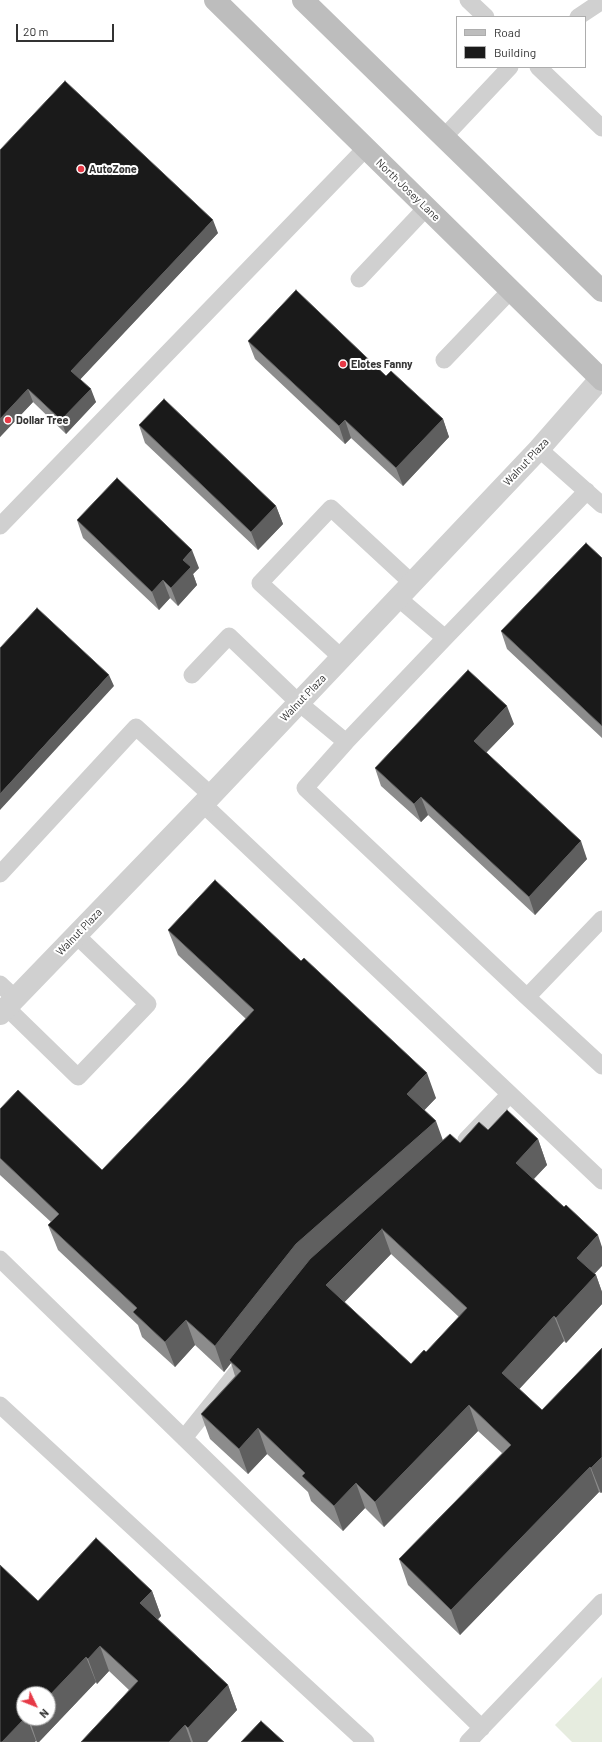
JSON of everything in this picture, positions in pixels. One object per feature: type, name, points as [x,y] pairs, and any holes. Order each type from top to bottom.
[{"type":"main road","name":"North Josey Lane","points":[[215,0],[602,379]]},
{"type":"main road","points":[[303,0],[602,291]]},
{"type":"street","name":"Walnut Plaza","points":[[5,1001],[76,935],[207,799],[539,449],[602,379]]},
{"type":"lane","points":[[468,0],[485,16]]},
{"type":"lane","points":[[580,16],[602,1]]},
{"type":"lane","points":[[444,137],[509,68]]},
{"type":"lane","points":[[539,68],[602,128]]},
{"type":"lane","points":[[0,526],[366,148]]},
{"type":"lane","points":[[359,278],[426,208]]},
{"type":"lane","points":[[444,360],[511,290]]},
{"type":"lane","points":[[539,449],[602,505]]},
{"type":"lane","points":[[587,491],[346,742],[305,788],[602,1066]]},
{"type":"lane","points":[[342,658],[260,583],[330,508],[412,582]]},
{"type":"lane","points":[[398,598],[445,638]]},
{"type":"lane","points":[[192,675],[229,636],[299,702],[346,742]]},
{"type":"lane","points":[[0,874],[136,727],[207,799],[510,1094],[602,1181]]},
{"type":"lane","points":[[527,997],[602,919]]},
{"type":"lane","points":[[5,1001],[78,1076],[148,1004],[76,935]]},
{"type":"lane","points":[[453,1152],[471,1136],[510,1094]]},
{"type":"lane","points":[[0,1259],[482,1728]]},
{"type":"lane","points":[[184,1438],[258,1345]]},
{"type":"lane","points":[[0,1405],[366,1742]]},
{"type":"lane","points":[[468,1742],[602,1602]]},
{"type":"shaded area","points":[[602,1677],[602,1742],[572,1742],[555,1725]]},
{"type":"building","points":[[65,81],[213,220],[71,371],[91,389],[61,420],[28,389],[0,419],[0,150]]},
{"type":"building","points":[[296,290],[386,376],[391,371],[443,419],[396,468],[345,420],[339,426],[248,341]]},
{"type":"building","points":[[164,399],[276,506],[251,532],[139,425]]},
{"type":"building","points":[[117,478],[192,550],[183,560],[191,567],[171,588],[163,580],[152,592],[77,520]]},
{"type":"building","points":[[586,543],[602,558],[602,726],[501,631]]},
{"type":"building","points":[[37,608],[109,675],[0,794],[0,648]]},
{"type":"building","points":[[468,670],[507,706],[474,741],[581,841],[529,897],[421,797],[414,804],[375,768]]},
{"type":"building","points":[[215,880],[301,961],[304,958],[427,1073],[407,1094],[436,1121],[296,1244],[215,1346],[186,1320],[165,1342],[133,1312],[137,1308],[48,1225],[59,1214],[0,1158],[0,1109],[18,1090],[102,1170],[183,1086],[254,1010],[168,930]]},
{"type":"building","points":[[507,1110],[538,1139],[516,1163],[564,1207],[566,1205],[598,1235],[577,1258],[596,1275],[556,1318],[554,1316],[502,1373],[542,1410],[602,1348],[602,1457],[591,1468],[590,1467],[451,1610],[399,1559],[511,1445],[469,1405],[375,1502],[356,1483],[334,1506],[302,1476],[305,1473],[258,1428],[239,1449],[201,1414],[241,1371],[229,1360],[310,1259],[450,1134],[460,1143],[479,1122],[488,1130]],"holes":[[[382,1229],[467,1308],[426,1352],[424,1350],[411,1364],[326,1285]]]},
{"type":"building","points":[[96,1538],[152,1591],[140,1603],[228,1685],[188,1728],[185,1725],[169,1742],[81,1742],[138,1681],[100,1646],[88,1659],[86,1657],[56,1689],[56,1686],[16,1686],[16,1726],[17,1726],[2,1742],[0,1742],[0,1565],[38,1601]]},
{"type":"building","points":[[261,1721],[284,1742],[241,1742]]},
{"type":"place","name":"AutoZone","points":[[81,169]]},
{"type":"place","name":"Elotes Fanny","points":[[343,364]]},
{"type":"place","name":"Dollar Tree","points":[[8,420]]}]
